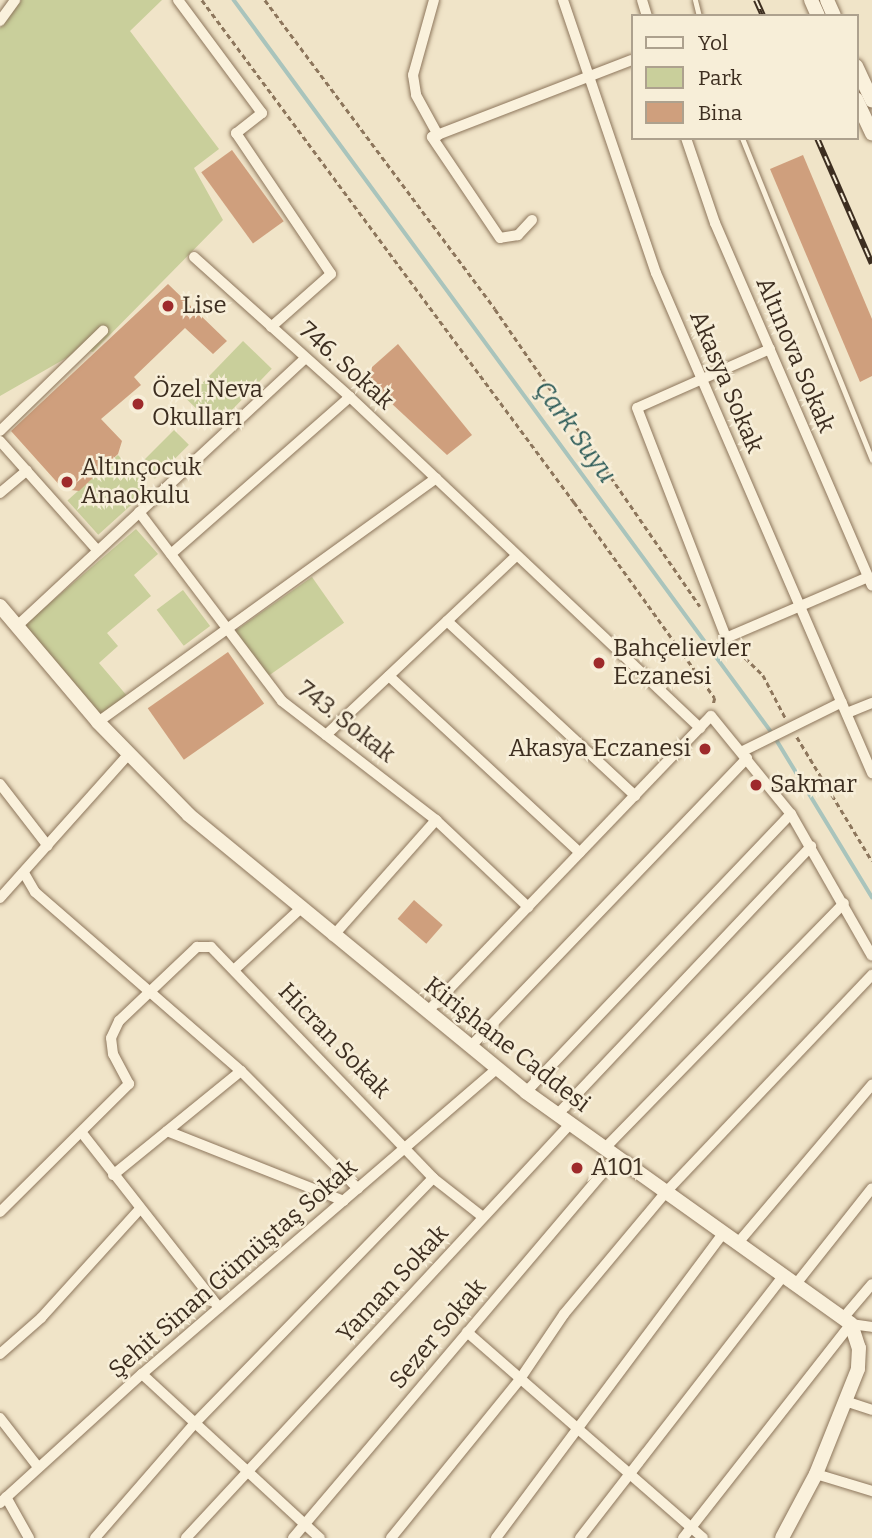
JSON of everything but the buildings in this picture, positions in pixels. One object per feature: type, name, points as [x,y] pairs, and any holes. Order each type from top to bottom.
[{"type":"street","points":[[0,21],[15,0]]},
{"type":"street","name":"746. Sokak","points":[[178,0],[262,113],[236,133],[331,274],[271,327],[351,397],[700,728]]},
{"type":"street","points":[[434,0],[413,75],[416,95],[438,135]]},
{"type":"street","name":"Akasya Sokak","points":[[563,0],[656,273],[872,773]]},
{"type":"street","points":[[531,220],[518,234],[500,238],[432,138],[630,61]]},
{"type":"street","points":[[858,69],[872,100]]},
{"type":"street","points":[[858,103],[872,134]]},
{"type":"street","name":"Altınova Sokak","points":[[687,140],[715,223],[870,581]]},
{"type":"street","points":[[194,257],[271,327]]},
{"type":"street","points":[[0,432],[103,331]]},
{"type":"street","points":[[770,349],[701,377],[637,408],[726,638],[870,581]]},
{"type":"street","points":[[16,627],[305,358]]},
{"type":"street","points":[[171,554],[351,397]]},
{"type":"street","points":[[0,440],[98,551]]},
{"type":"street","points":[[0,493],[27,470]]},
{"type":"street","points":[[98,722],[436,478]]},
{"type":"street","name":"743. Sokak","points":[[139,512],[225,630],[282,701],[436,820],[528,907]]},
{"type":"street","points":[[326,735],[517,555]]},
{"type":"street","name":"Kirişhane Caddesi","points":[[0,606],[128,755],[189,815],[300,909],[526,1092],[847,1321]]},
{"type":"street","points":[[447,621],[635,796]]},
{"type":"street","points":[[389,676],[580,853]]},
{"type":"street","points":[[471,1046],[747,751],[787,728],[842,702]]},
{"type":"street","points":[[847,713],[872,703]]},
{"type":"street","points":[[427,1012],[711,716],[747,751],[791,814],[872,956]]},
{"type":"street","points":[[0,898],[128,755]]},
{"type":"street","points":[[0,784],[48,846]]},
{"type":"street","points":[[526,1092],[791,814]]},
{"type":"street","points":[[333,936],[436,820]]},
{"type":"street","points":[[557,1115],[811,846]]},
{"type":"street","points":[[24,873],[35,892],[151,990],[241,1071],[358,1189]]},
{"type":"street","name":"Sezer Sokak","points":[[293,1538],[306,1526],[467,1332],[610,1153],[844,904]]},
{"type":"street","points":[[235,969],[300,909]]},
{"type":"street","name":"Hicran Sokak","points":[[82,1133],[129,1084],[113,1054],[111,1038],[119,1021],[197,947],[211,947],[407,1147],[433,1178],[483,1217]]},
{"type":"street","points":[[391,1538],[520,1379],[564,1314],[665,1193],[872,975]]},
{"type":"street","name":"Şehit Sinan Gümüştaş Sokak","points":[[3,1500],[142,1374],[497,1069]]},
{"type":"street","points":[[113,1175],[241,1071]]},
{"type":"street","points":[[737,1244],[872,1085]]},
{"type":"street","name":"Yaman Sokak","points":[[187,1538],[570,1124]]},
{"type":"street","points":[[167,1131],[344,1201]]},
{"type":"street","points":[[0,1212],[82,1133],[219,1308]]},
{"type":"street","points":[[95,1538],[194,1424],[433,1178]]},
{"type":"street","points":[[796,1284],[872,1188]]},
{"type":"street","points":[[0,1354],[41,1318],[140,1209]]},
{"type":"street","points":[[496,1538],[579,1431],[723,1234]]},
{"type":"street","points":[[580,1538],[783,1276]]},
{"type":"street","points":[[683,1538],[872,1284]]},
{"type":"street","points":[[847,1321],[872,1328]]},
{"type":"street","points":[[785,1537],[816,1474],[858,1369],[859,1348],[847,1321]]},
{"type":"street","points":[[467,1332],[703,1538]]},
{"type":"street","points":[[142,1374],[320,1538]]},
{"type":"street","points":[[845,1401],[872,1410]]},
{"type":"street","points":[[0,1418],[38,1466]]},
{"type":"street","points":[[816,1474],[872,1490]]},
{"type":"street","points":[[3,1500],[29,1538]]},
{"type":"lane","points":[[743,140],[872,460]]},
{"type":"path","points":[[202,0],[715,698],[711,716]]},
{"type":"path","points":[[265,0],[495,309],[703,609]]},
{"type":"path","points":[[726,638],[762,675],[787,728],[872,860]]},
{"type":"green space","points":[[21,0],[162,0],[130,31],[219,149],[194,168],[223,220],[93,352],[82,349],[0,396],[0,28]]},
{"type":"green space","points":[[243,341],[272,369],[216,427],[187,399]]},
{"type":"green space","points":[[174,430],[189,445],[155,479],[140,464]]},
{"type":"green space","points":[[118,455],[149,489],[98,535],[67,501]]},
{"type":"green space","points":[[136,529],[158,554],[134,575],[151,596],[107,633],[118,646],[99,663],[128,697],[102,720],[22,627]]},
{"type":"green space","points":[[312,577],[344,623],[265,679],[233,633]]},
{"type":"green space","points":[[183,590],[210,626],[184,646],[157,610]]},
{"type":"waterway","name":"Çark Suyu","points":[[234,0],[773,734],[872,897]]},
{"type":"railway","points":[[756,0],[762,14]]},
{"type":"railway","points":[[818,140],[872,264]]},
{"type":"place","name":"Lise","points":[[168,306]]},
{"type":"place","name":"Özel Neva Okulları","points":[[138,404]]},
{"type":"place","name":"Altınçocuk Anaokulu","points":[[67,482]]},
{"type":"place","name":"Bahçelievler Eczanesi","points":[[599,663]]},
{"type":"place","name":"Akasya Eczanesi","points":[[705,749]]},
{"type":"place","name":"Sakmar","points":[[756,785]]},
{"type":"place","name":"A101","points":[[577,1168]]}]
